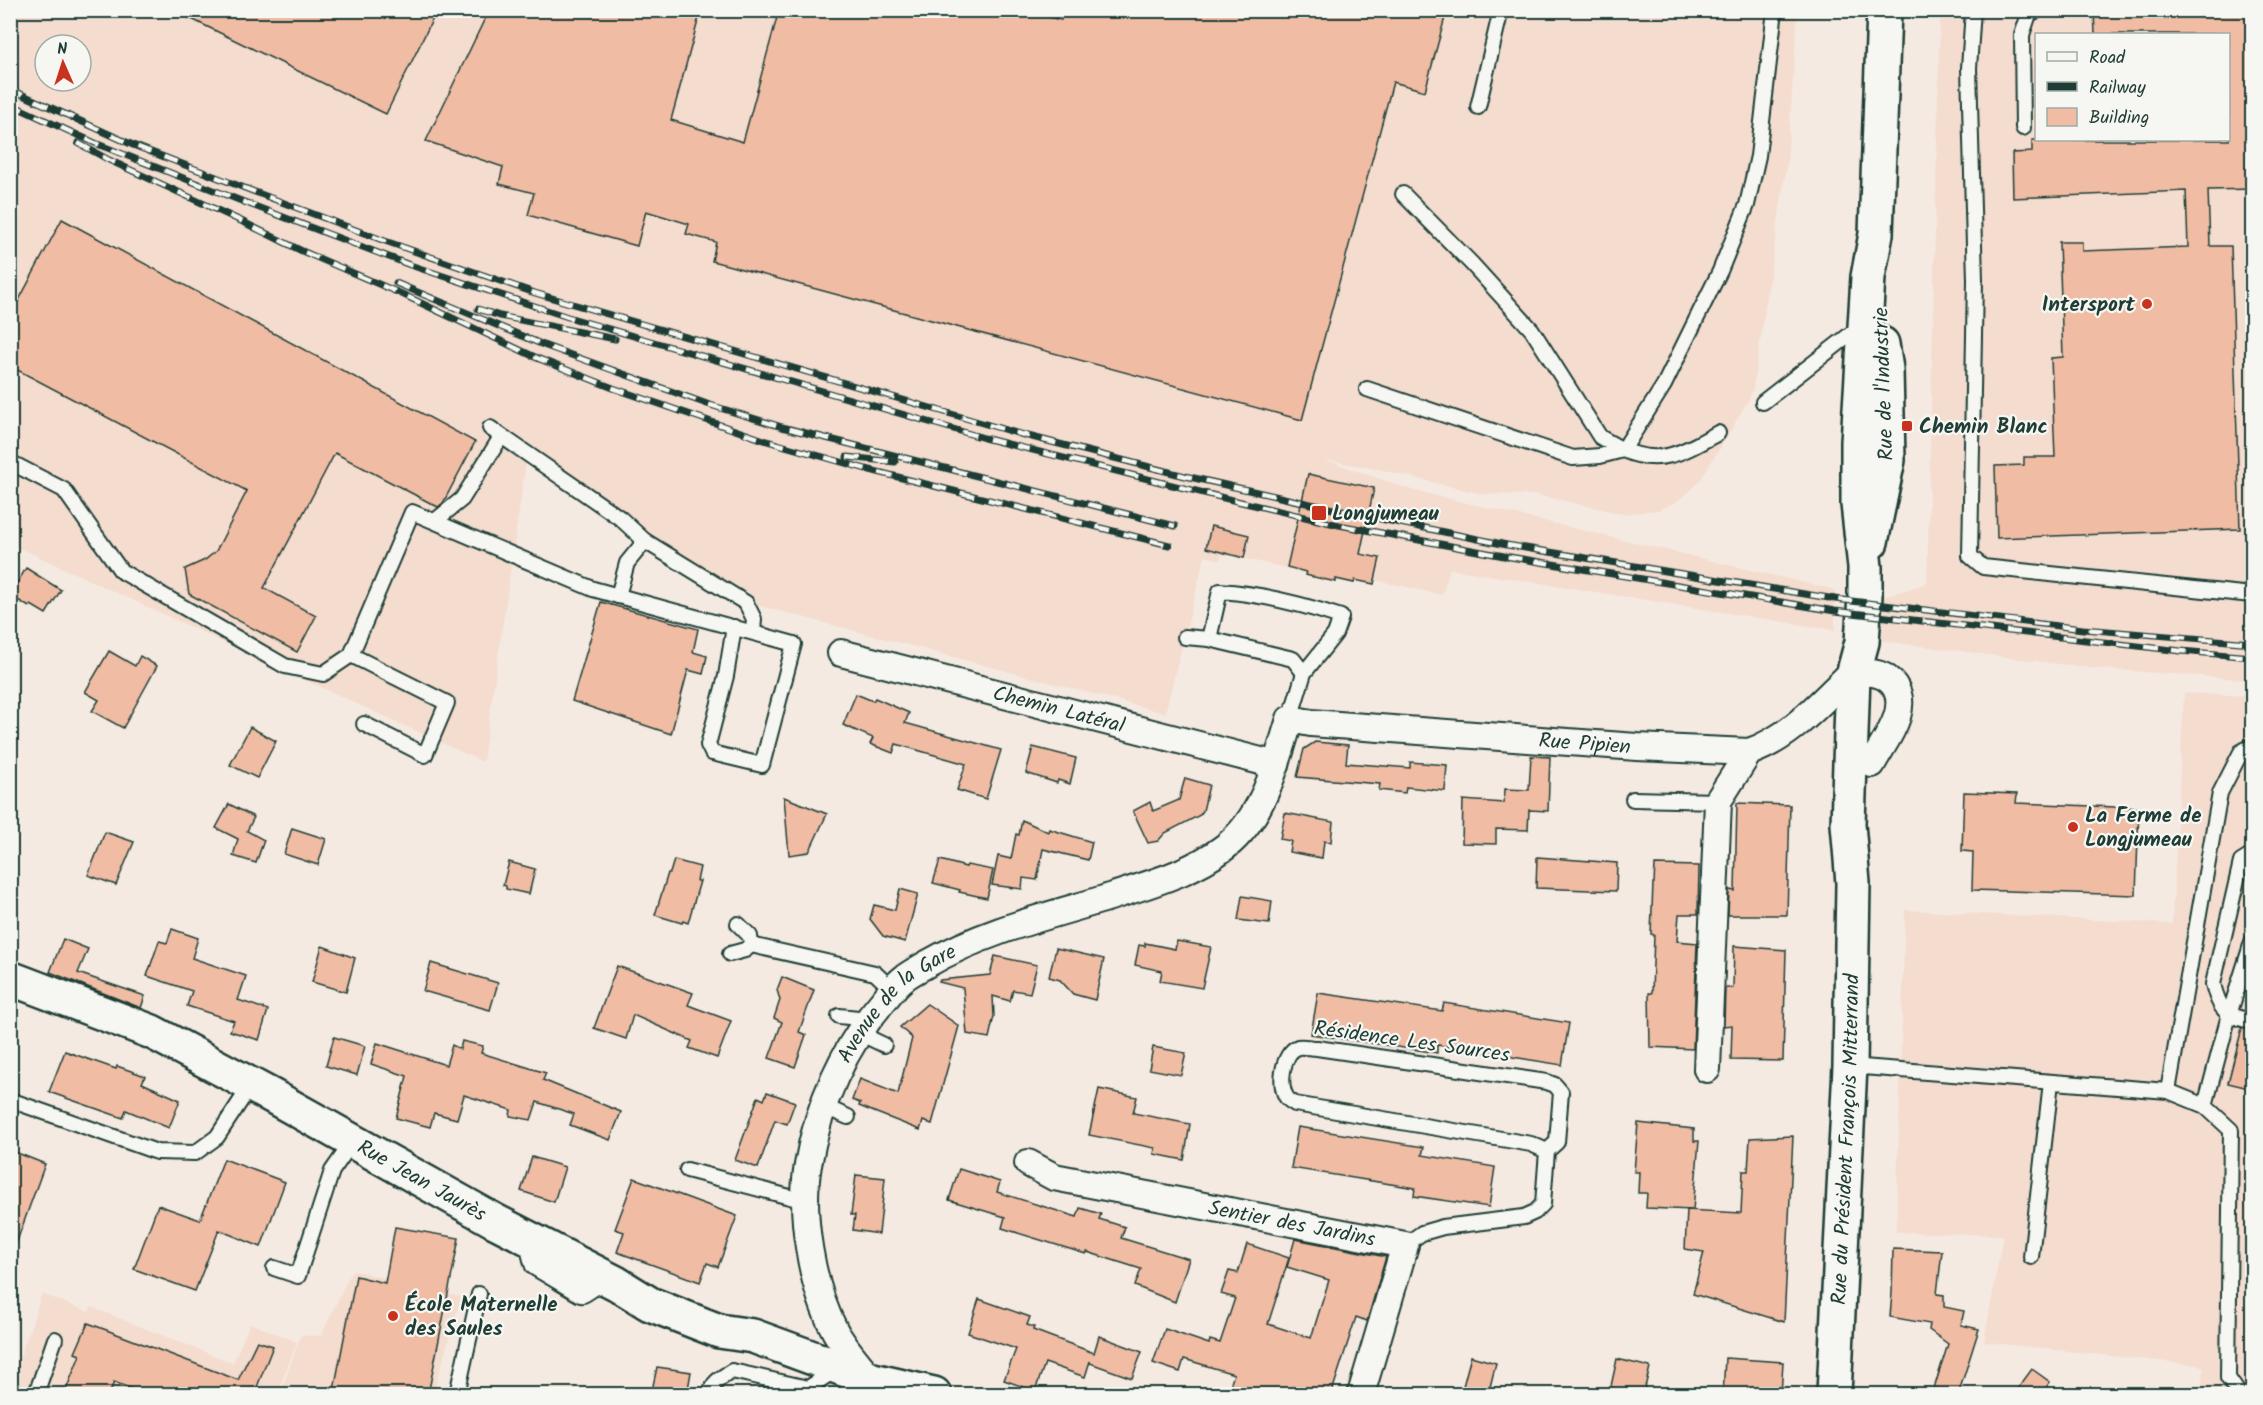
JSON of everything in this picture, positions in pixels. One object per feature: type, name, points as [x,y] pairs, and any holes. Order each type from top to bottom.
[{"type":"street","name":"Rue de l'Industrie","points":[[1863,633],[1865,567],[1858,494],[1858,442],[1868,277],[1876,234],[1884,10]]},
{"type":"street","name":"Rue de l'Industrie","points":[[1865,567],[1888,460],[1886,369],[1880,310],[1881,272],[1876,234]]},
{"type":"street","name":"Rue du Président François Mitterrand","points":[[1834,1395],[1850,1066],[1853,883],[1865,825],[1861,764],[1863,633]]},
{"type":"street","name":"Chemin Latéral","points":[[841,653],[1276,765]]},
{"type":"street","name":"Rue Pipien","points":[[1290,719],[1311,723],[1637,747],[1749,752],[1779,737],[1800,721],[1846,678],[1862,674]]},
{"type":"street","name":"Avenue de la Gare","points":[[878,1387],[851,1355],[835,1330],[826,1310],[813,1267],[806,1221],[804,1184],[810,1149],[823,1106],[837,1070],[864,1026],[902,979],[941,956],[1019,924],[1150,884],[1209,858],[1227,845],[1256,812],[1276,765],[1290,719]]},
{"type":"street","points":[[1707,1069],[1718,801],[1749,752]]},
{"type":"street","name":"Rue Jean Jaurès","points":[[10,978],[152,1032],[251,1084],[650,1304],[719,1331],[753,1336],[839,1368],[878,1387],[934,1395]]},
{"type":"street","name":"Sentier des Jardins","points":[[1028,1162],[1054,1177],[1405,1245],[1361,1395]]},
{"type":"lane","points":[[1478,107],[1501,10]]},
{"type":"lane","points":[[1366,389],[1573,458],[1600,456],[1623,450],[1664,385],[1720,271],[1747,205],[1758,156],[1775,10]]},
{"type":"lane","points":[[1973,10],[1969,68],[1975,280],[1970,556],[1983,567],[2253,595]]},
{"type":"lane","points":[[2023,128],[2022,35],[2029,14],[2038,10]]},
{"type":"lane","points":[[1403,194],[1472,264],[1532,330],[1600,437],[1636,456],[1655,459],[1678,454],[1719,433]]},
{"type":"lane","points":[[1763,402],[1866,322]]},
{"type":"lane","points":[[490,428],[620,518],[645,541],[746,603],[754,619],[753,632]]},
{"type":"lane","points":[[435,521],[462,499],[501,437]]},
{"type":"lane","points":[[10,462],[64,490],[121,571],[285,666],[323,674],[351,655],[412,512],[593,589],[753,632],[794,644],[762,765],[712,753],[708,745],[726,676],[734,627]]},
{"type":"lane","points":[[618,596],[627,563],[645,541]]},
{"type":"lane","points":[[1209,639],[1220,591],[1251,593],[1341,617],[1335,634],[1304,673],[1290,719]]},
{"type":"lane","points":[[1185,637],[1209,639],[1293,659],[1304,673]]},
{"type":"lane","points":[[351,655],[447,703],[425,754],[364,724]]},
{"type":"lane","points":[[2168,1091],[2220,793],[2241,752],[2253,746]]},
{"type":"lane","points":[[1633,799],[1718,801]]},
{"type":"lane","points":[[2253,855],[2241,861],[2213,984],[2216,999],[2229,1015],[2253,1022]]},
{"type":"lane","points":[[738,924],[750,936],[751,945]]},
{"type":"lane","points":[[2205,1106],[2229,1015],[2253,942]]},
{"type":"lane","points":[[751,945],[875,974],[893,990]]},
{"type":"lane","points":[[730,954],[745,950],[751,945]]},
{"type":"lane","points":[[839,1016],[864,1026],[884,1045]]},
{"type":"lane","name":"Résidence Les Sources","points":[[1405,1245],[1422,1233],[1443,1227],[1524,1217],[1535,1212],[1543,1204],[1547,1151],[1557,1142],[1561,1092],[1556,1085],[1547,1082],[1300,1047],[1291,1051],[1285,1062],[1283,1089],[1287,1099],[1295,1104],[1531,1144],[1547,1151]]},
{"type":"lane","points":[[1850,1066],[2168,1091],[2205,1106],[2231,1130],[2229,1378],[2239,1395]]},
{"type":"lane","points":[[2031,1257],[2051,1082]]},
{"type":"lane","points":[[10,1100],[157,1152],[195,1153],[217,1137],[251,1084]]},
{"type":"lane","points":[[823,1106],[848,1117]]},
{"type":"lane","points":[[274,1268],[298,1276],[332,1171],[353,1141]]},
{"type":"lane","points":[[687,1170],[805,1201]]},
{"type":"lane","points":[[456,1395],[479,1294]]},
{"type":"lane","points":[[36,1395],[55,1339]]},
{"type":"lane","points":[[710,1395],[711,1389],[720,1378],[732,1371],[808,1388],[839,1368]]},
{"type":"shaded area","points":[[11,11],[1798,11],[1787,162],[1753,389],[1725,440],[1701,479],[1691,490],[1676,502],[1658,510],[1624,514],[1537,495],[1483,494],[1323,459],[1412,490],[1835,590],[1835,630],[1450,569],[1442,595],[1375,580],[1374,584],[1336,579],[1335,582],[1305,575],[1305,572],[1222,554],[1220,560],[1205,556],[1165,713],[753,604],[528,448],[483,762],[11,544]]},
{"type":"shaded area","points":[[1940,11],[2252,11],[2252,680],[2089,668],[1883,641],[1883,597],[1927,583]]},
{"type":"shaded area","points":[[2184,693],[2252,696],[2252,1394],[2201,1394],[2204,1366],[1984,1342],[2003,1235],[1896,1232],[1905,910],[2172,924]]},
{"type":"shaded area","name":"École Maternelle des Saules","points":[[352,1270],[461,1297],[433,1394],[280,1394],[301,1335],[321,1336]]},
{"type":"shaded area","points":[[42,1294],[89,1312],[91,1307],[233,1363],[250,1323],[297,1342],[277,1394],[11,1394],[11,1383]]},
{"type":"building","points":[[173,10],[437,10],[386,114]]},
{"type":"building","points":[[489,10],[701,10],[671,120],[743,142],[779,10],[1021,10],[1061,20],[1062,10],[1447,10],[1425,91],[1393,82],[1302,420],[712,261],[716,242],[686,234],[689,224],[646,211],[637,246],[528,215],[534,193],[499,184],[503,167],[426,141]]},
{"type":"building","name":"Intersport","points":[[2094,10],[2253,10],[2253,189],[2208,190],[2210,246],[2231,246],[2240,529],[1997,538],[1995,466],[2024,465],[2024,457],[2055,457],[2051,358],[2063,357],[2059,242],[2082,242],[2082,251],[2188,247],[2186,191],[2013,198],[2012,153],[2032,152],[2032,140],[2230,141],[2230,33],[2095,33]]},
{"type":"building","points":[[62,219],[475,442],[443,503],[438,507],[335,453],[264,588],[316,616],[297,652],[189,594],[185,569],[205,560],[216,551],[247,491],[10,366],[10,317]]},
{"type":"building","points":[[1308,474],[1374,488],[1360,554],[1380,558],[1374,584],[1336,579],[1336,582],[1305,575],[1306,572],[1287,567]]},
{"type":"building","points":[[1211,526],[1249,535],[1244,558],[1206,548]]},
{"type":"building","points":[[26,568],[61,590],[46,614],[10,595]]},
{"type":"building","points":[[601,602],[698,629],[693,652],[707,656],[703,674],[688,670],[671,734],[572,701]]},
{"type":"building","points":[[109,651],[135,666],[140,656],[157,666],[123,728],[92,711],[99,700],[85,692]]},
{"type":"building","points":[[856,694],[873,701],[875,698],[909,713],[905,723],[1001,750],[986,799],[957,790],[966,764],[896,744],[893,753],[870,744],[873,738],[843,725]]},
{"type":"building","points":[[250,727],[276,741],[257,778],[230,765]]},
{"type":"building","points":[[1315,742],[1348,745],[1346,763],[1410,768],[1410,762],[1447,765],[1445,791],[1406,787],[1405,793],[1379,790],[1380,784],[1297,777],[1304,749]]},
{"type":"building","points":[[1033,747],[1076,758],[1070,784],[1058,780],[1057,783],[1026,773]]},
{"type":"building","points":[[1531,756],[1550,757],[1548,811],[1529,810],[1528,830],[1496,829],[1496,844],[1462,843],[1463,800],[1504,803],[1505,789],[1529,790]]},
{"type":"building","points":[[1185,778],[1209,785],[1203,811],[1200,815],[1165,833],[1158,841],[1148,843],[1133,811],[1150,802],[1153,811],[1179,800]]},
{"type":"building","points":[[1964,792],[2017,794],[2016,803],[2139,808],[2136,895],[1972,890],[1973,852],[1962,851]]},
{"type":"building","points":[[784,797],[827,814],[809,852],[789,855]]},
{"type":"building","points":[[1737,803],[1790,805],[1787,915],[1728,915],[1729,890],[1735,891]]},
{"type":"building","points":[[229,804],[254,817],[247,831],[264,840],[256,863],[233,856],[238,839],[216,828]]},
{"type":"building","points":[[1285,813],[1333,822],[1331,842],[1324,841],[1322,858],[1289,852],[1291,841],[1280,839]]},
{"type":"building","points":[[1022,820],[1048,832],[1049,829],[1092,842],[1088,860],[1043,849],[1037,880],[1023,878],[1022,889],[992,885],[998,856],[1011,859],[1016,834],[1019,835]]},
{"type":"building","points":[[292,828],[326,839],[318,865],[284,854]]},
{"type":"building","points":[[105,832],[134,842],[116,885],[88,875]]},
{"type":"building","points":[[1537,857],[1617,863],[1616,891],[1536,888]]},
{"type":"building","points":[[674,860],[700,867],[697,881],[700,881],[688,923],[655,915]]},
{"type":"building","points":[[940,860],[966,867],[967,865],[993,870],[987,898],[933,883]]},
{"type":"building","points":[[509,862],[535,869],[529,894],[506,889],[503,885]]},
{"type":"building","points":[[1655,865],[1699,866],[1698,914],[1679,914],[1677,941],[1697,943],[1693,1049],[1650,1047],[1649,993],[1652,993],[1654,935],[1651,934]]},
{"type":"building","points":[[900,889],[918,894],[905,942],[883,936],[870,919],[874,905],[895,910]]},
{"type":"building","points":[[1242,896],[1272,901],[1269,924],[1238,920]]},
{"type":"building","points":[[172,929],[198,938],[192,958],[246,976],[238,1000],[268,1010],[259,1040],[230,1031],[234,1021],[187,1006],[192,991],[147,976],[159,941],[167,943]]},
{"type":"building","points":[[63,939],[88,949],[78,973],[145,996],[141,1008],[50,972]]},
{"type":"building","points":[[1177,941],[1211,947],[1202,988],[1160,981],[1162,971],[1135,965],[1139,945],[1145,946],[1145,943],[1175,949]]},
{"type":"building","points":[[322,946],[355,958],[346,992],[312,982]]},
{"type":"building","points":[[1734,946],[1786,950],[1783,1061],[1731,1060],[1732,1025],[1724,1026],[1725,988],[1733,988]]},
{"type":"building","points":[[1056,948],[1104,959],[1095,1000],[1073,994],[1060,980],[1049,977]]},
{"type":"building","points":[[995,956],[1037,965],[1030,993],[1013,990],[1010,1001],[993,996],[994,1016],[989,1038],[967,1034],[963,988],[939,982],[940,980],[990,975]]},
{"type":"building","points":[[431,963],[498,983],[490,1010],[423,991]]},
{"type":"building","points":[[617,966],[693,993],[688,1005],[731,1021],[717,1058],[689,1048],[692,1041],[633,1015],[626,1039],[594,1028]]},
{"type":"building","points":[[782,977],[814,990],[799,1032],[806,1035],[795,1067],[769,1058],[782,1022],[774,1018],[780,1000],[777,990]]},
{"type":"building","points":[[1318,993],[1442,1011],[1444,1003],[1569,1023],[1562,1065],[1437,1045],[1437,1053],[1311,1034]]},
{"type":"building","points":[[927,1004],[959,1026],[932,1124],[923,1121],[920,1130],[859,1106],[860,1103],[852,1100],[860,1079],[898,1094],[912,1038],[900,1027]]},
{"type":"building","points":[[2242,1028],[2253,1031],[2253,1089],[2228,1083]]},
{"type":"building","points":[[334,1037],[365,1046],[357,1075],[326,1066]]},
{"type":"building","points":[[462,1041],[483,1046],[481,1053],[546,1073],[543,1080],[621,1112],[610,1140],[570,1125],[574,1114],[537,1102],[531,1120],[510,1116],[511,1110],[464,1095],[457,1119],[434,1113],[430,1127],[396,1118],[407,1076],[371,1064],[377,1043],[446,1065],[452,1045],[460,1049]]},
{"type":"building","points":[[1153,1047],[1186,1053],[1181,1075],[1149,1069]]},
{"type":"building","points":[[65,1051],[116,1069],[117,1066],[145,1076],[142,1083],[180,1100],[169,1128],[126,1110],[123,1118],[49,1092]]},
{"type":"building","points":[[1099,1089],[1137,1097],[1133,1113],[1190,1124],[1184,1160],[1154,1154],[1155,1148],[1089,1135]]},
{"type":"building","points":[[767,1092],[795,1102],[787,1124],[775,1120],[758,1168],[735,1160],[758,1097],[764,1100]]},
{"type":"building","points":[[1638,1123],[1694,1129],[1694,1141],[1699,1141],[1693,1210],[1646,1208],[1647,1193],[1638,1193],[1639,1172],[1634,1172]]},
{"type":"building","points":[[1298,1127],[1424,1147],[1422,1155],[1495,1167],[1489,1207],[1414,1196],[1415,1188],[1291,1168]]},
{"type":"building","points":[[1793,1136],[1784,1322],[1693,1294],[1704,1252],[1685,1249],[1687,1210],[1741,1213],[1743,1171],[1748,1171],[1750,1138]]},
{"type":"building","points":[[10,1150],[45,1164],[13,1252],[10,1251]]},
{"type":"building","points":[[532,1157],[565,1167],[554,1202],[521,1191]]},
{"type":"building","points":[[224,1159],[285,1182],[261,1247],[219,1230],[195,1291],[134,1269],[158,1205],[200,1220]]},
{"type":"building","points":[[959,1169],[1000,1182],[997,1192],[1077,1217],[1080,1208],[1101,1214],[1099,1219],[1125,1227],[1121,1238],[1189,1259],[1175,1302],[1135,1286],[1141,1269],[1002,1228],[1005,1217],[949,1200]]},
{"type":"building","points":[[856,1175],[885,1178],[879,1234],[853,1230],[855,1215],[851,1215]]},
{"type":"building","points":[[634,1178],[737,1216],[718,1267],[707,1263],[700,1282],[617,1252],[624,1232],[615,1229]]},
{"type":"building","name":"École Maternelle des Saules","points":[[395,1227],[459,1238],[428,1395],[333,1395],[356,1276],[385,1283]]},
{"type":"building","points":[[1295,1239],[1386,1257],[1367,1321],[1356,1317],[1331,1395],[1227,1395],[1234,1374],[1184,1359],[1180,1372],[1153,1363],[1165,1329],[1209,1344],[1210,1340],[1220,1343],[1235,1298],[1221,1294],[1229,1271],[1238,1273],[1247,1244],[1289,1258],[1268,1324],[1311,1338],[1329,1280],[1287,1267]]},
{"type":"building","points":[[1893,1249],[1942,1251],[1937,1294],[1944,1295],[1944,1307],[1964,1311],[1961,1325],[1979,1329],[1958,1395],[1932,1395],[1948,1344],[1929,1330],[1930,1324],[1890,1317]]},
{"type":"building","points":[[979,1299],[1030,1317],[1027,1325],[1034,1327],[1033,1330],[1094,1353],[1099,1336],[1142,1352],[1132,1378],[1090,1363],[1090,1361],[1085,1377],[1045,1363],[1035,1391],[1004,1380],[1016,1349],[968,1333]]},
{"type":"building","points":[[88,1323],[238,1380],[257,1341],[273,1346],[257,1387],[272,1395],[147,1395],[114,1382],[109,1395],[64,1395],[80,1355],[75,1353]]},
{"type":"building","points":[[1471,1356],[1496,1363],[1488,1395],[1476,1395],[1462,1390]]},
{"type":"building","points":[[1725,1358],[1783,1362],[1781,1395],[1723,1395]]},
{"type":"building","points":[[1617,1359],[1650,1367],[1643,1395],[1609,1395]]},
{"type":"building","points":[[657,1367],[691,1372],[687,1395],[651,1395]]},
{"type":"building","points":[[2032,1369],[2050,1382],[2041,1395],[2013,1395]]},
{"type":"railway","points":[[10,89],[133,145],[385,241],[535,293],[1020,434],[1185,476],[1507,545],[1835,599],[2083,629],[2252,643]]},
{"type":"railway","points":[[10,104],[95,143],[249,204],[410,265],[568,317],[984,438],[1224,498],[1339,525],[1504,556],[1835,611],[2181,651],[2252,657]]},
{"type":"railway","points":[[78,143],[109,160],[302,251],[404,295],[537,358],[613,388],[767,441],[866,469],[1169,545]]},
{"type":"railway","points":[[396,283],[546,346],[707,404],[782,427],[1175,526]]},
{"type":"railway","points":[[478,309],[500,316],[615,339]]},
{"type":"railway","points":[[847,457],[895,462]]},
{"type":"place","name":"Intersport","points":[[2147,304]]},
{"type":"place","name":"Chemin Blanc","points":[[1907,426]]},
{"type":"place","name":"Longjumeau","points":[[1319,513]]},
{"type":"place","name":"La Ferme de Longjumeau","points":[[2073,827]]},
{"type":"place","name":"École Maternelle des Saules","points":[[393,1316]]}]
